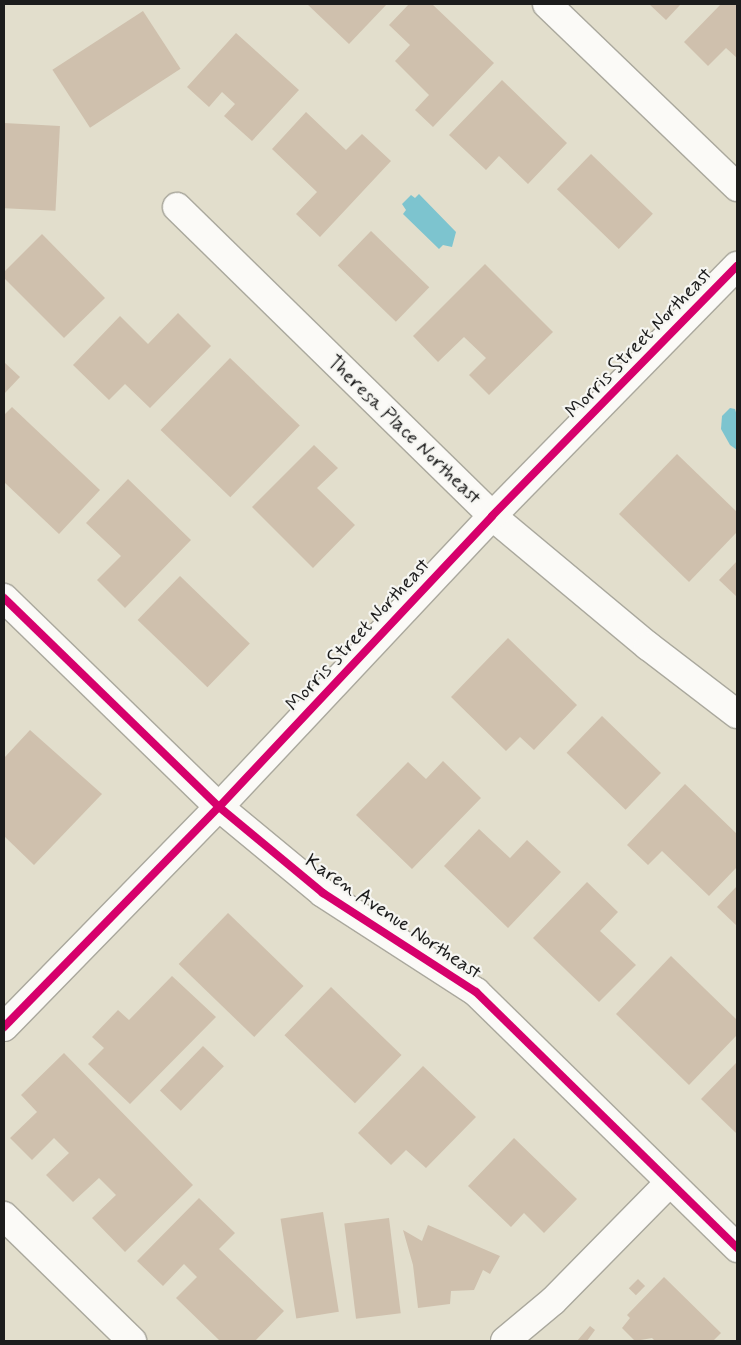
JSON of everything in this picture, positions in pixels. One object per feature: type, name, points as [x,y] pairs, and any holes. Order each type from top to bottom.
[{"type":"street","points":[[547,4],[737,187]]},
{"type":"street","name":"Theresa Place Northeast","points":[[177,207],[492,516],[648,646],[737,714]]},
{"type":"street","name":"Morris Street Northeast","points":[[4,1027],[219,807],[492,516],[737,266]]},
{"type":"street","name":"Karen Avenue Northeast","points":[[4,598],[219,807],[323,893],[476,992],[737,1248]]},
{"type":"street","points":[[505,1341],[553,1301],[669,1183]]},
{"type":"street","points":[[4,1216],[132,1341]]},
{"type":"water","points":[[419,194],[456,232],[452,247],[443,245],[439,249],[403,214],[406,210],[402,204],[411,195],[415,198]]},
{"type":"water","points":[[730,408],[735,409],[737,416],[737,450],[730,445],[721,429],[722,416]]},
{"type":"building","points":[[307,4],[387,4],[349,44]]},
{"type":"building","points":[[409,4],[432,4],[494,63],[433,127],[415,110],[429,95],[395,61],[410,45],[389,25]]},
{"type":"building","points":[[649,4],[681,4],[666,20]]},
{"type":"building","points":[[721,4],[737,4],[737,58],[726,48],[708,66],[684,42]]},
{"type":"building","points":[[143,11],[181,69],[90,128],[52,70]]},
{"type":"building","points":[[236,33],[299,90],[252,141],[224,116],[235,104],[222,92],[209,107],[187,87]]},
{"type":"building","points":[[502,80],[567,143],[528,184],[499,156],[486,170],[449,135]]},
{"type":"building","points":[[306,112],[346,150],[362,134],[391,161],[320,237],[296,214],[317,192],[272,149]]},
{"type":"building","points":[[4,123],[60,126],[55,211],[4,208]]},
{"type":"building","points":[[591,154],[653,214],[619,249],[557,189]]},
{"type":"building","points":[[371,231],[429,287],[396,322],[338,266]]},
{"type":"building","points":[[42,234],[105,298],[64,338],[4,278],[4,272]]},
{"type":"building","points":[[485,264],[553,332],[489,395],[469,375],[486,358],[464,337],[438,362],[413,336]]},
{"type":"building","points":[[178,313],[211,346],[150,408],[125,384],[109,400],[73,365],[120,316],[148,344]]},
{"type":"building","points":[[230,358],[300,425],[230,497],[161,430]]},
{"type":"building","points":[[4,362],[20,377],[4,394]]},
{"type":"building","points":[[12,407],[100,490],[59,534],[4,482],[4,415]]},
{"type":"building","points":[[314,445],[338,468],[317,488],[355,525],[313,568],[252,507]]},
{"type":"building","points":[[677,454],[737,512],[737,532],[689,582],[619,514]]},
{"type":"building","points":[[128,479],[191,540],[125,608],[97,580],[121,556],[86,523]]},
{"type":"building","points":[[737,561],[737,597],[719,580]]},
{"type":"building","points":[[180,576],[250,643],[207,687],[138,620]]},
{"type":"building","points":[[508,638],[577,705],[534,750],[520,737],[506,751],[451,697]]},
{"type":"building","points":[[602,716],[661,773],[626,810],[567,753]]},
{"type":"building","points":[[30,730],[102,794],[34,865],[4,836],[4,758]]},
{"type":"building","points":[[443,761],[481,798],[412,869],[356,815],[408,762],[426,779]]},
{"type":"building","points":[[685,784],[737,834],[737,867],[709,896],[662,851],[648,865],[627,845]]},
{"type":"building","points":[[479,829],[510,858],[527,840],[561,872],[508,928],[444,866]]},
{"type":"building","points":[[587,882],[618,912],[600,931],[636,965],[599,1002],[533,938]]},
{"type":"building","points":[[737,886],[737,926],[717,907]]},
{"type":"building","points":[[228,913],[304,986],[254,1037],[179,964]]},
{"type":"building","points":[[671,956],[737,1020],[737,1035],[689,1085],[616,1014]]},
{"type":"building","points":[[172,976],[216,1017],[130,1104],[88,1064],[104,1048],[92,1037],[118,1010],[129,1020]]},
{"type":"building","points":[[331,987],[401,1055],[355,1103],[284,1035]]},
{"type":"building","points":[[203,1046],[224,1066],[181,1111],[160,1091]]},
{"type":"building","points":[[64,1053],[193,1185],[125,1252],[92,1218],[116,1195],[99,1178],[73,1202],[46,1175],[69,1153],[54,1138],[32,1160],[10,1138],[37,1112],[21,1095]]},
{"type":"building","points":[[737,1062],[737,1134],[701,1099]]},
{"type":"building","points":[[423,1066],[476,1117],[426,1168],[406,1150],[391,1165],[358,1133]]},
{"type":"building","points":[[514,1138],[577,1199],[544,1233],[524,1213],[511,1227],[468,1186]]},
{"type":"building","points":[[199,1198],[235,1233],[219,1249],[284,1311],[255,1341],[220,1341],[176,1298],[197,1277],[184,1264],[163,1286],[137,1261]]},
{"type":"building","points":[[323,1212],[339,1312],[296,1318],[281,1219]]},
{"type":"building","points":[[389,1218],[401,1313],[356,1319],[344,1223]]},
{"type":"building","points":[[428,1225],[500,1256],[490,1274],[483,1270],[474,1290],[451,1291],[450,1304],[418,1308],[413,1265],[403,1230],[422,1241]]},
{"type":"building","points":[[664,1277],[721,1333],[713,1341],[655,1341],[652,1338],[635,1341],[622,1328],[630,1318],[627,1315]]},
{"type":"building","points":[[638,1279],[645,1286],[636,1295],[629,1288]]},
{"type":"building","points":[[590,1326],[595,1330],[587,1341],[577,1341]]},
{"type":"cycle path","points":[[4,1027],[219,807],[492,516],[737,266]]},
{"type":"cycle path","points":[[4,598],[219,807],[323,893],[476,992],[737,1248]]}]
